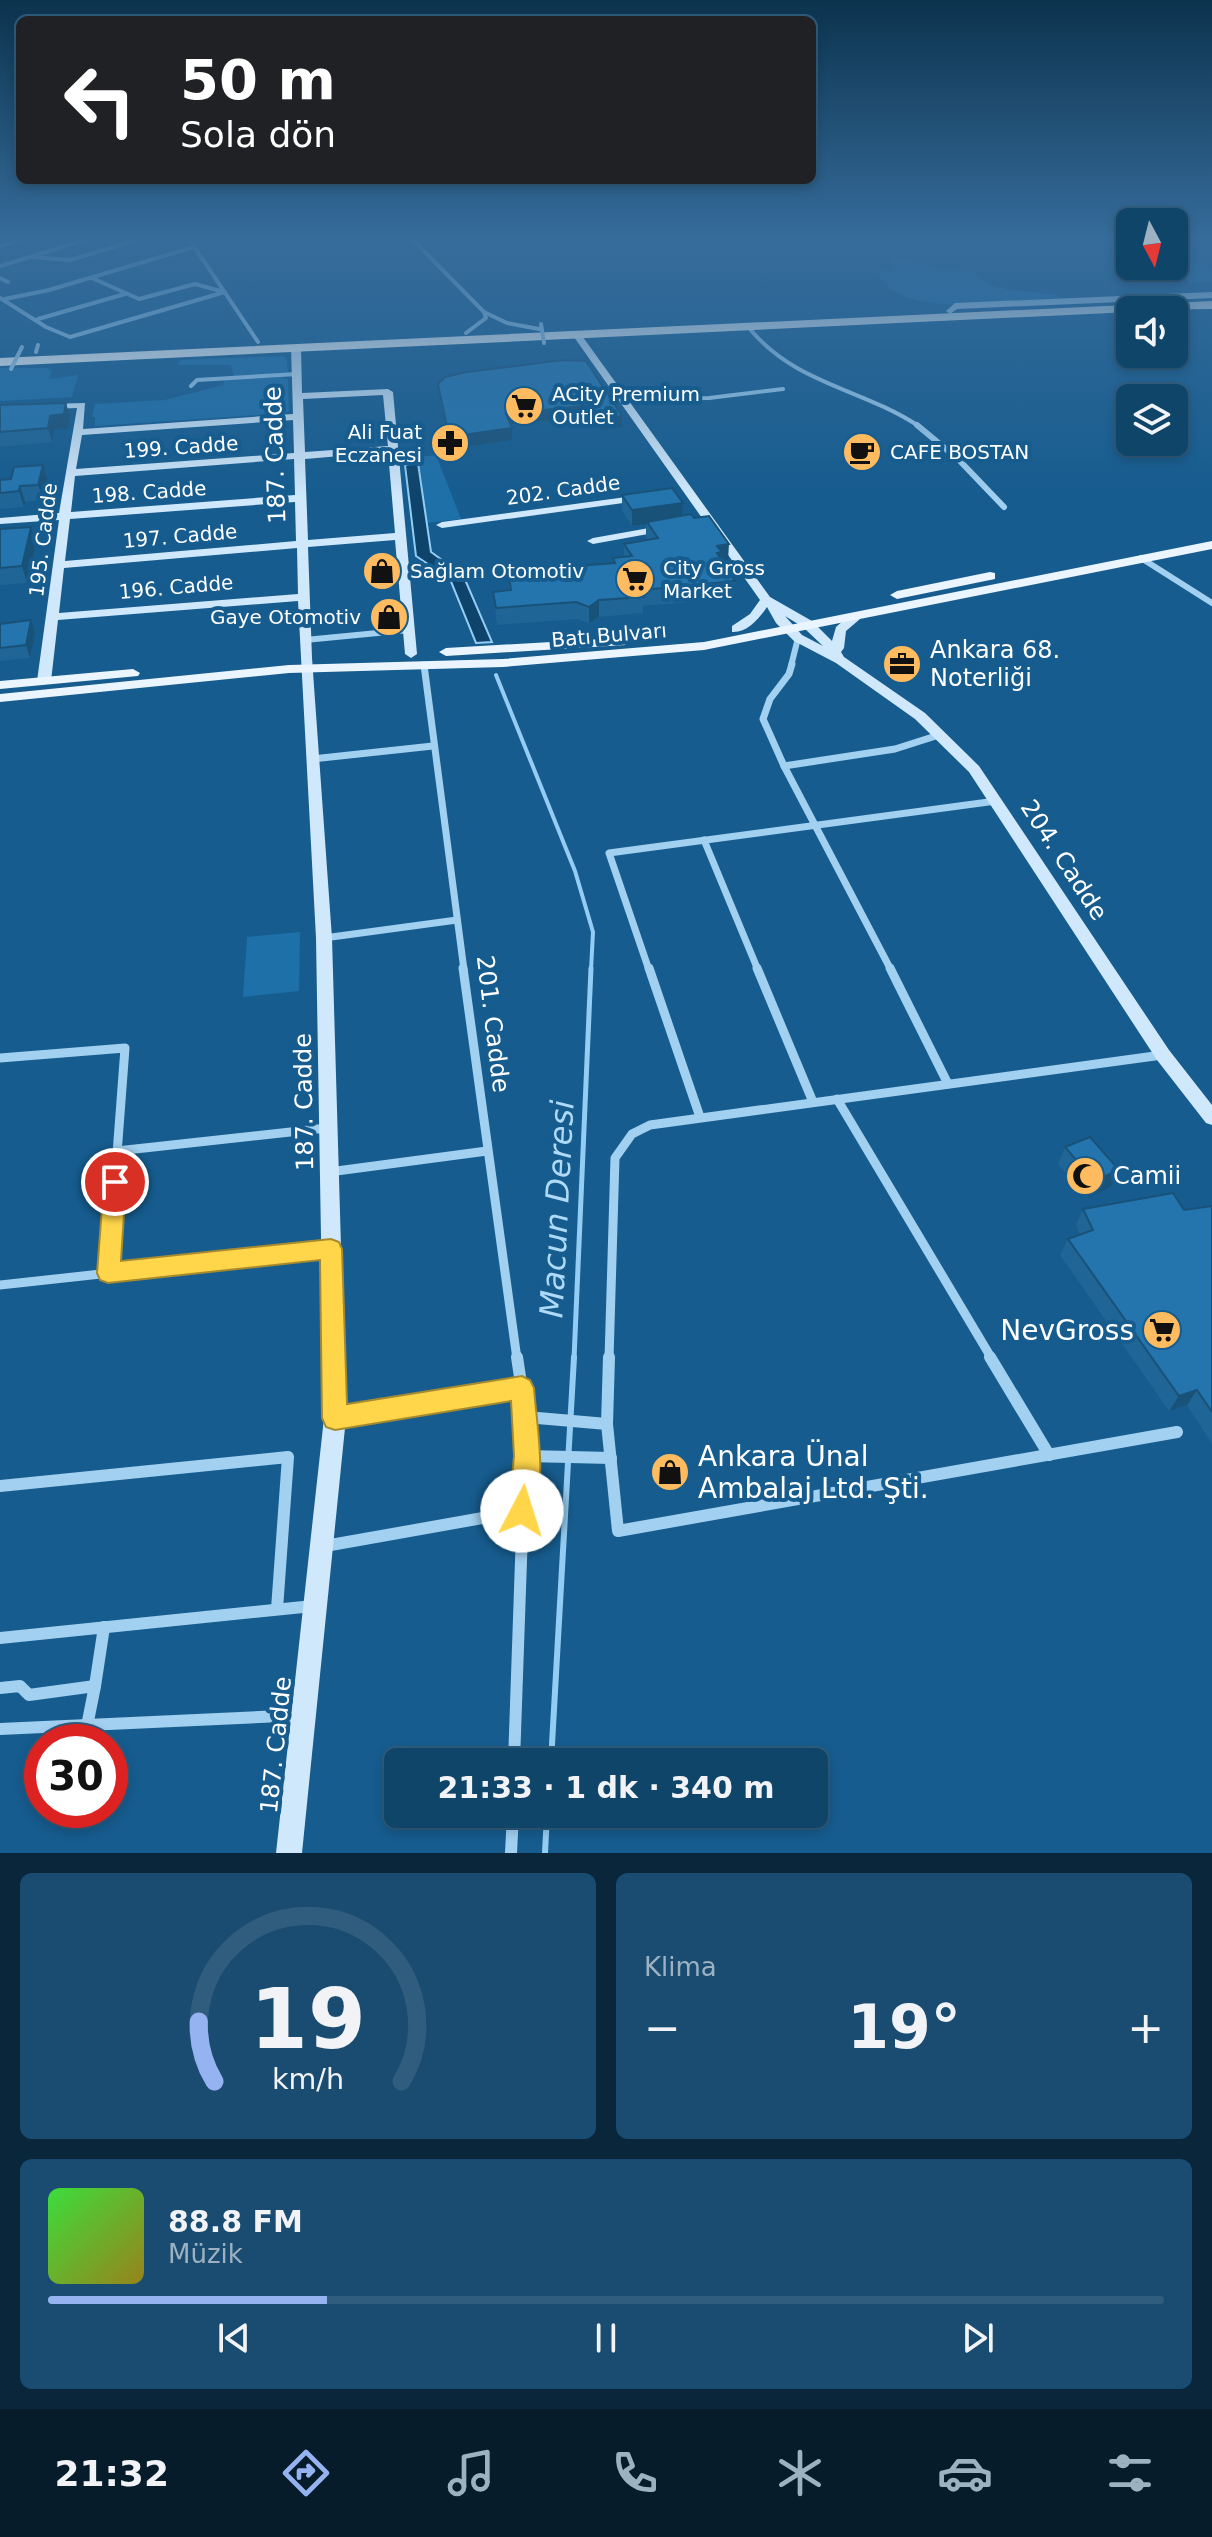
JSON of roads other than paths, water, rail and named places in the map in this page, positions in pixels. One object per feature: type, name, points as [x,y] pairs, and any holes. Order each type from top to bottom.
[{"type":"highway","points":[[6,365],[34,356],[579,325]]},
{"type":"highway","points":[[0,353],[34,356],[296,348],[791,325]]},
{"type":"main road","name":"Batı Bulvarı","points":[[0,685],[306,655],[411,654],[655,639],[736,629],[1212,532]]},
{"type":"main road","name":"Batı Bulvarı","points":[[0,698],[306,655],[424,665],[542,660],[678,649],[788,620],[856,616],[1212,545]]},
{"type":"street","points":[[44,325],[70,337],[105,325]]},
{"type":"street","points":[[247,325],[258,342]]},
{"type":"street","points":[[466,333],[476,325]]},
{"type":"street","points":[[527,325],[540,327],[544,343]]},
{"type":"street","points":[[749,328],[778,359],[800,374],[907,419],[952,453],[1004,507]]},
{"type":"street","name":"204. Cadde","points":[[577,335],[788,620],[920,716],[974,769],[1163,1055],[1212,1118]]},
{"type":"street","points":[[6,365],[22,347]]},
{"type":"street","name":"187. Cadde","points":[[289,1853],[335,1418],[324,938],[306,655],[296,348]]},
{"type":"street","points":[[191,386],[197,380],[297,374]]},
{"type":"street","points":[[624,399],[709,398],[783,389]]},
{"type":"street","points":[[297,396],[387,390],[411,654]]},
{"type":"street","name":"195. Cadde","points":[[41,407],[82,405],[64,516],[44,681]]},
{"type":"street","points":[[77,432],[298,417]]},
{"type":"street","name":"199. Cadde","points":[[70,473],[391,449]]},
{"type":"street","points":[[674,493],[690,491]]},
{"type":"street","name":"202. Cadde","points":[[442,525],[659,496]]},
{"type":"street","name":"198. Cadde","points":[[0,521],[301,498]]},
{"type":"street","points":[[694,523],[711,520]]},
{"type":"street","points":[[593,541],[679,526]]},
{"type":"street","name":"197. Cadde","points":[[58,565],[401,536]]},
{"type":"street","points":[[1141,558],[1212,603]]},
{"type":"street","name":"196. Cadde","points":[[52,617],[304,597]]},
{"type":"street","points":[[838,656],[840,630],[856,616]]},
{"type":"street","points":[[736,629],[754,617],[788,620],[789,674],[764,712],[769,735],[948,1084]]},
{"type":"street","points":[[306,655],[409,630]]},
{"type":"street","name":"201. Cadde","points":[[424,665],[487,1151],[526,1417],[514,1748]]},
{"type":"street","points":[[784,766],[876,752],[939,735]]},
{"type":"street","points":[[312,759],[433,746]]},
{"type":"street","points":[[700,1117],[609,853],[996,801]]},
{"type":"street","points":[[704,840],[813,1102]]},
{"type":"street","points":[[324,938],[457,920]]},
{"type":"street","points":[[0,1058],[125,1048],[108,1273]]},
{"type":"street","points":[[1163,1055],[700,1117],[650,1125],[632,1134],[615,1158],[607,1424],[618,1531],[1177,1432]]},
{"type":"street","points":[[837,1099],[1049,1455]]},
{"type":"street","points":[[117,1151],[328,1128]]},
{"type":"street","points":[[329,1172],[487,1151]]},
{"type":"street","points":[[0,1285],[331,1249]]},
{"type":"street","points":[[335,1418],[522,1388]]},
{"type":"street","points":[[526,1417],[607,1424]]},
{"type":"street","points":[[527,1456],[611,1458]]},
{"type":"street","points":[[0,1486],[288,1457],[277,1609]]},
{"type":"street","points":[[320,1546],[522,1511]]},
{"type":"street","points":[[0,1638],[314,1605]]},
{"type":"street","points":[[87,1724],[104,1627]]},
{"type":"street","points":[[0,1688],[20,1686],[29,1695],[95,1686]]},
{"type":"street","points":[[126,1724],[303,1715]]},
{"type":"street","points":[[0,1729],[24,1728]]},
{"type":"street","points":[[511,1853],[512,1828]]},
{"type":"waterway","name":"Macun Deresi","points":[[496,675],[575,871],[593,932],[591,970]]},
{"type":"waterway","name":"Macun Deresi","points":[[574,1359],[591,968]]},
{"type":"waterway","name":"Macun Deresi","points":[[552,1748],[574,1357]]},
{"type":"waterway","name":"Macun Deresi","points":[[545,1853],[546,1828]]},
{"type":"place","name":"ACity Premium Outlet","points":[[524,406]]},
{"type":"place","name":"Ali Fuat Eczanesi","points":[[450,443]]},
{"type":"place","name":"CAFE BOSTAN","points":[[862,452]]},
{"type":"place","name":"Sağlam Otomotiv","points":[[382,571]]},
{"type":"place","name":"City Gross Market","points":[[635,579]]},
{"type":"place","name":"Gaye Otomotiv","points":[[389,617]]},
{"type":"place","name":"Ankara 68. Noterliği","points":[[902,664]]},
{"type":"place","name":"Camii","points":[[1085,1176]]},
{"type":"place","name":"NevGross","points":[[1162,1330]]},
{"type":"place","name":"Ankara Ünal Ambalaj Ltd. Şti.","points":[[670,1472]]}]
